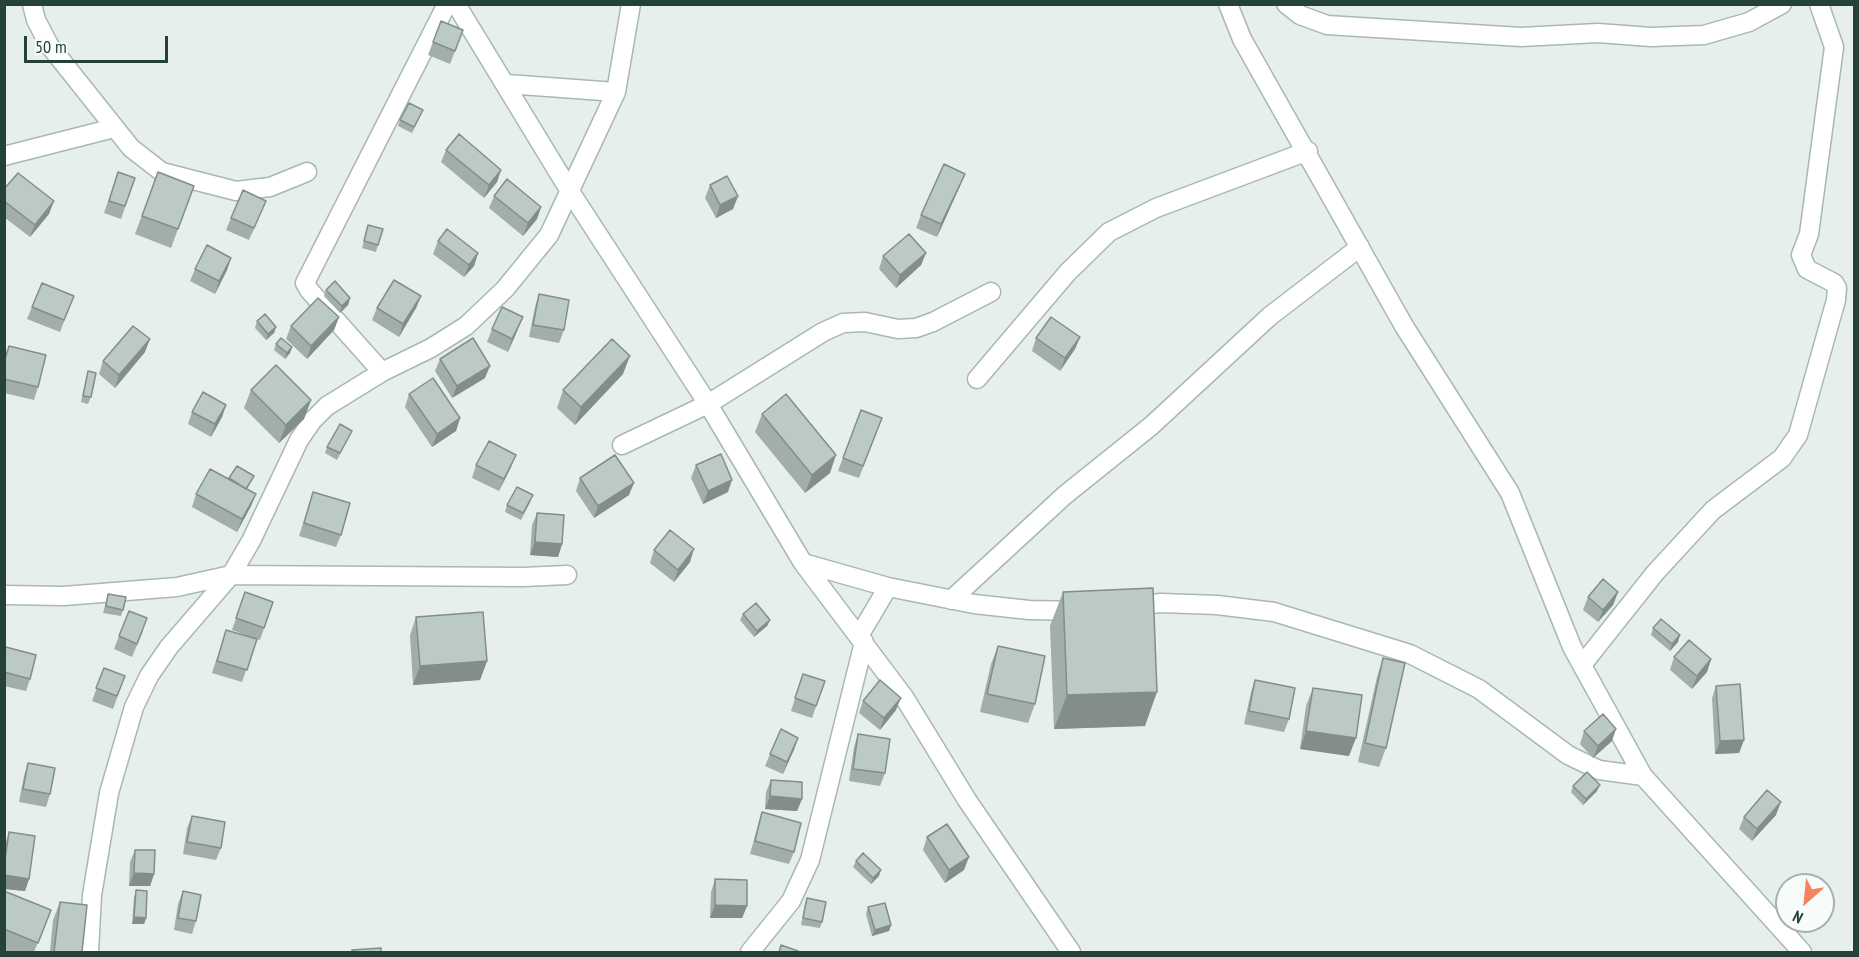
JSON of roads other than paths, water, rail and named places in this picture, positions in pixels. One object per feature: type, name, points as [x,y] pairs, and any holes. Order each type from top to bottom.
[{"type":"street","points":[[32,4],[36,20],[49,45],[96,101],[131,148],[162,172],[199,183],[236,190],[270,187],[307,172]]},
{"type":"street","points":[[382,372],[305,283],[447,4]]},
{"type":"street","points":[[456,4],[507,84],[571,193],[708,404],[803,563],[904,698],[967,800],[1071,952]]},
{"type":"street","points":[[89,952],[92,895],[110,793],[118,757],[134,707],[148,676],[169,647],[231,575],[299,440],[312,421],[327,406],[382,372],[431,348],[466,326],[505,289],[549,235],[571,193],[616,92],[631,4]]},
{"type":"street","points":[[1228,4],[1242,39],[1308,151],[1404,326],[1510,493],[1572,647],[1643,776],[1802,952]]},
{"type":"street","points":[[1286,4],[1300,15],[1327,25],[1521,37],[1598,33],[1651,36],[1704,35],[1749,22],[1782,4]]},
{"type":"street","points":[[1582,665],[1655,573],[1713,510],[1782,458],[1798,435],[1836,300],[1837,288],[1834,283],[1807,269],[1801,255],[1809,234],[1834,46],[1819,4]]},
{"type":"street","points":[[507,84],[616,92]]},
{"type":"street","points":[[4,156],[114,128]]},
{"type":"street","points":[[977,379],[1068,272],[1109,232],[1156,208],[1308,151]]},
{"type":"street","points":[[951,600],[1065,495],[1151,426],[1270,316],[1360,246]]},
{"type":"street","points":[[622,445],[708,404],[822,332],[843,323],[865,322],[898,328],[916,328],[933,322],[991,292]]},
{"type":"street","points":[[803,563],[888,587],[951,600],[1029,610],[1104,609],[1161,603],[1217,605],[1274,612],[1410,654],[1479,690],[1568,755],[1599,770],[1643,776]]},
{"type":"street","points":[[4,595],[64,596],[177,587],[231,575],[523,577],[567,575]]},
{"type":"street","points":[[750,952],[791,901],[810,860],[862,639],[888,587]]}]
